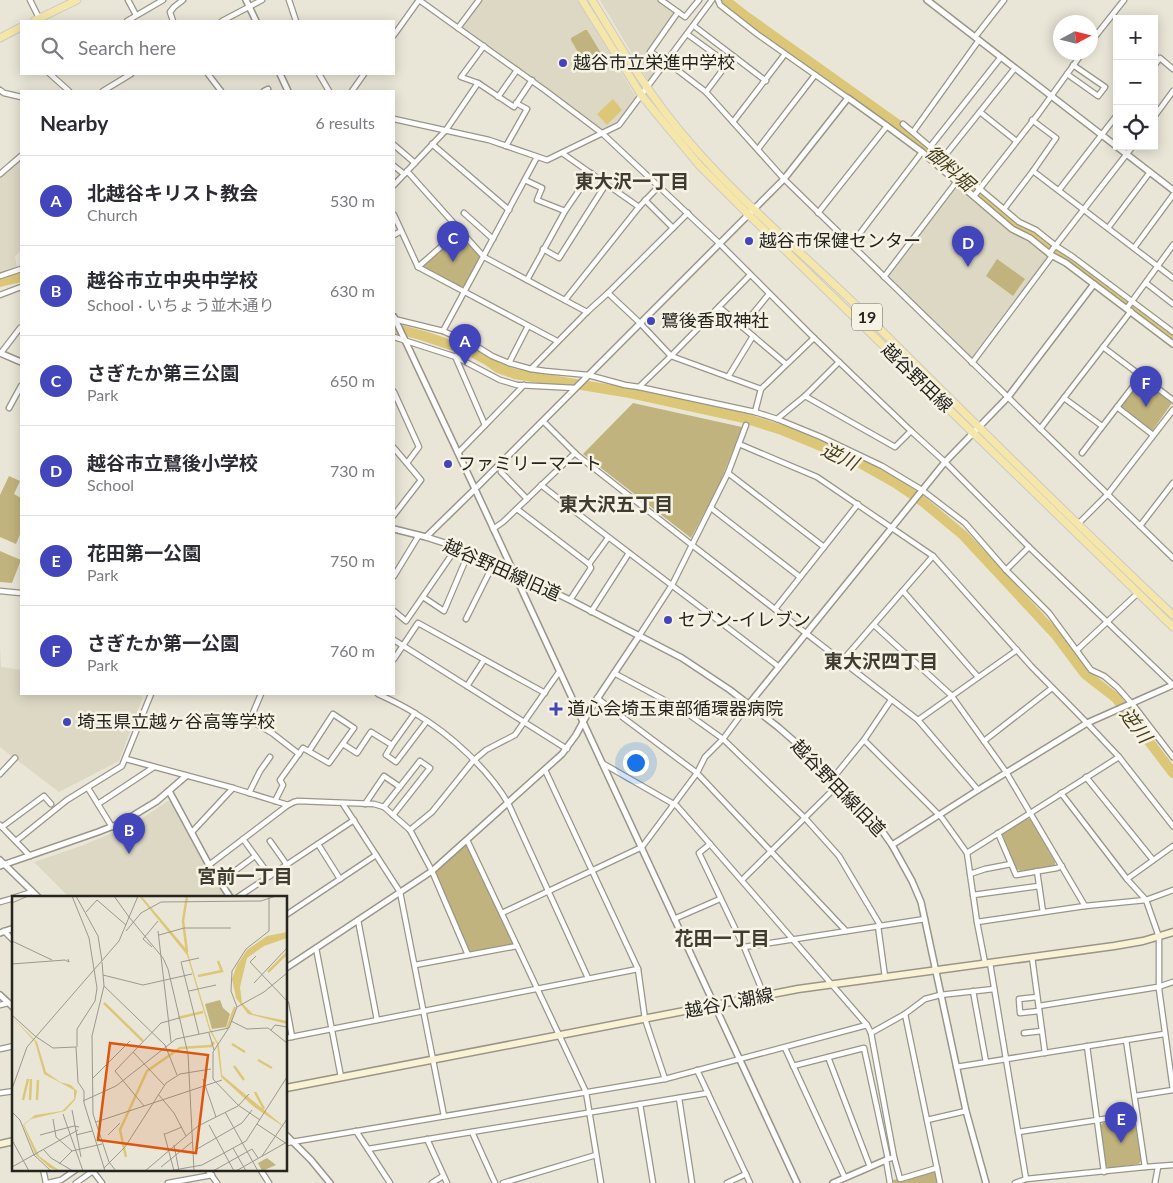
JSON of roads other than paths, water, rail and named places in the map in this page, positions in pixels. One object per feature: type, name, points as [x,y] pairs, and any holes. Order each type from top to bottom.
[{"type":"main road","points":[[37,20],[77,0]]},
{"type":"main road","name":"越谷野田線","points":[[582,0],[642,96],[699,165],[856,306],[979,428],[1173,615]]},
{"type":"main road","name":"越谷野田線","points":[[592,0],[647,88],[670,120],[751,212],[973,433],[1173,627]]},
{"type":"main road","points":[[0,38],[20,28]]},
{"type":"main road","name":"越谷八潮線","points":[[288,1088],[764,995],[1114,946],[1173,932]]},
{"type":"street","points":[[30,0],[37,20]]},
{"type":"street","points":[[128,0],[136,15]]},
{"type":"street","points":[[128,20],[163,0]]},
{"type":"street","points":[[173,20],[170,12],[183,0]]},
{"type":"street","points":[[246,0],[256,20]]},
{"type":"street","points":[[224,20],[262,0]]},
{"type":"street","points":[[289,0],[296,20]]},
{"type":"street","points":[[395,34],[419,0],[532,80],[603,134],[688,213],[814,338],[1173,685],[1087,723],[892,845]]},
{"type":"street","points":[[458,28],[479,0]]},
{"type":"street","points":[[661,0],[686,17],[699,0]]},
{"type":"street","points":[[395,119],[489,140],[547,160],[619,125],[712,0]]},
{"type":"street","points":[[718,0],[720,5],[757,34],[887,126],[957,181],[1004,209],[1019,222],[1036,230],[1053,251],[1094,284],[1173,332]]},
{"type":"street","points":[[926,0],[1173,190]]},
{"type":"street","points":[[913,132],[1004,0]]},
{"type":"street","points":[[1098,33],[1124,0]]},
{"type":"street","points":[[678,12],[650,52],[667,62],[706,92],[818,214],[1173,558]]},
{"type":"street","points":[[694,26],[766,81]]},
{"type":"street","points":[[687,34],[727,63]]},
{"type":"street","points":[[484,46],[461,77],[478,83],[514,107],[532,80]]},
{"type":"street","points":[[733,122],[785,54]]},
{"type":"street","points":[[706,92],[733,56]]},
{"type":"street","points":[[930,148],[1001,57]]},
{"type":"street","points":[[1158,61],[1160,58],[1173,68]]},
{"type":"street","points":[[977,192],[1077,60]]},
{"type":"street","points":[[1067,74],[1098,96],[1105,88],[1073,65]]},
{"type":"street","points":[[942,158],[1015,68]]},
{"type":"street","points":[[498,97],[517,70]]},
{"type":"street","points":[[51,75],[68,90]]},
{"type":"street","points":[[105,90],[129,75]]},
{"type":"street","points":[[209,75],[220,90]]},
{"type":"street","points":[[280,75],[288,90]]},
{"type":"street","points":[[320,75],[327,90]]},
{"type":"street","points":[[353,90],[363,75]]},
{"type":"street","points":[[758,149],[815,75]]},
{"type":"street","points":[[395,184],[446,130],[478,83]]},
{"type":"street","points":[[2,91],[20,97]]},
{"type":"street","points":[[1158,112],[1173,91]]},
{"type":"street","points":[[395,575],[422,536],[475,489],[784,179],[848,98]]},
{"type":"street","points":[[1167,100],[1173,104]]},
{"type":"street","points":[[506,146],[527,109],[516,103]]},
{"type":"street","points":[[980,112],[1015,140]]},
{"type":"street","points":[[1004,209],[1056,138],[1032,120]]},
{"type":"street","points":[[1059,190],[1113,120]]},
{"type":"street","points":[[903,124],[977,192],[1012,230],[1053,251],[1073,257],[1173,344]]},
{"type":"street","points":[[818,214],[887,126]]},
{"type":"street","points":[[432,144],[509,210]]},
{"type":"street","points":[[395,146],[415,162]]},
{"type":"street","points":[[972,363],[1053,251],[1131,150]]},
{"type":"street","points":[[850,245],[922,152]]},
{"type":"street","points":[[562,153],[639,207]]},
{"type":"street","points":[[0,174],[20,157]]},
{"type":"street","points":[[443,331],[537,157]]},
{"type":"street","points":[[395,167],[405,173],[484,257],[587,312]]},
{"type":"street","points":[[1033,171],[1173,278]]},
{"type":"street","points":[[1108,228],[1150,172]]},
{"type":"street","points":[[527,280],[564,211],[591,173]]},
{"type":"street","points":[[525,180],[542,188],[536,200],[564,211]]},
{"type":"street","points":[[884,278],[957,181]]},
{"type":"street","points":[[543,249],[559,258],[606,184]]},
{"type":"street","points":[[565,300],[639,207],[659,186]]},
{"type":"street","points":[[1134,248],[1173,196]]},
{"type":"street","points":[[645,200],[673,228]]},
{"type":"street","points":[[464,213],[493,239]]},
{"type":"street","points":[[531,369],[557,341],[688,213]]},
{"type":"street","points":[[395,217],[418,267],[557,341]]},
{"type":"street","points":[[418,267],[460,230]]},
{"type":"street","points":[[395,234],[401,231]]},
{"type":"street","points":[[1040,429],[1104,347],[1173,245]]},
{"type":"street","points":[[0,276],[20,270]]},
{"type":"street","points":[[639,387],[750,275]]},
{"type":"street","points":[[1146,283],[1173,304]]},
{"type":"street","points":[[502,913],[642,847],[697,773],[705,757],[723,739],[778,667],[944,462],[1008,397],[1094,284]]},
{"type":"street","points":[[0,294],[20,288]]},
{"type":"street","points":[[608,292],[671,356],[761,389]]},
{"type":"street","points":[[742,327],[769,294]]},
{"type":"street","points":[[719,307],[786,364]]},
{"type":"street","points":[[395,319],[443,331],[476,346],[492,356],[531,369],[588,376],[754,412],[777,419],[830,441],[882,466],[965,523],[1006,570],[1049,613],[1091,670],[1104,676],[1118,687],[1173,757]]},
{"type":"street","points":[[395,321],[642,847],[797,1183]]},
{"type":"street","points":[[509,363],[528,326]]},
{"type":"street","points":[[20,328],[0,353],[20,362]]},
{"type":"street","points":[[728,377],[753,336]]},
{"type":"street","points":[[395,337],[455,356],[500,380],[517,385],[576,387]]},
{"type":"street","points":[[754,412],[761,389],[814,338]]},
{"type":"street","points":[[1104,347],[1173,400]]},
{"type":"street","points":[[455,356],[485,425]]},
{"type":"street","points":[[777,419],[805,396],[839,362]]},
{"type":"street","points":[[1082,453],[1141,376]]},
{"type":"street","points":[[458,453],[524,385]]},
{"type":"street","points":[[9,408],[20,388]]},
{"type":"street","points":[[395,394],[419,447],[407,463]]},
{"type":"street","points":[[805,396],[895,447],[910,431]]},
{"type":"street","points":[[1064,398],[1102,426]]},
{"type":"street","points":[[395,408],[400,405]]},
{"type":"street","points":[[1117,407],[1153,435]]},
{"type":"street","points":[[1078,524],[1108,494],[1173,410]]},
{"type":"street","points":[[543,421],[575,453],[918,720],[978,790]]},
{"type":"street","points":[[288,967],[432,871],[567,749],[597,698],[672,585],[728,474],[746,425]]},
{"type":"street","points":[[739,444],[817,477],[933,556],[1052,688],[1119,757],[1173,826]]},
{"type":"street","points":[[395,449],[421,480],[395,514]]},
{"type":"street","points":[[493,529],[503,522],[575,453]]},
{"type":"street","points":[[501,472],[527,499]]},
{"type":"street","points":[[728,474],[824,547]]},
{"type":"street","points":[[1140,526],[1173,483]]},
{"type":"street","points":[[541,485],[778,667]]},
{"type":"street","points":[[775,609],[858,504]]},
{"type":"street","points":[[517,508],[589,564],[591,568],[570,600]]},
{"type":"street","points":[[711,508],[800,577]]},
{"type":"street","name":"越谷野田線旧道","points":[[395,530],[457,547],[494,563],[682,658],[749,704],[778,728],[833,778],[880,828],[912,881],[920,902],[966,1111],[986,1183]]},
{"type":"street","points":[[589,564],[608,538]]},
{"type":"street","points":[[406,621],[457,547]]},
{"type":"street","points":[[1006,570],[1029,547]]},
{"type":"street","points":[[423,597],[444,611],[469,552]]},
{"type":"street","points":[[591,612],[629,553]]},
{"type":"street","points":[[842,661],[933,556]]},
{"type":"street","points":[[466,619],[494,563]]},
{"type":"street","points":[[0,590],[20,593]]},
{"type":"street","points":[[903,591],[978,677]]},
{"type":"street","points":[[1077,650],[1138,593]]},
{"type":"street","points":[[395,612],[416,627]]},
{"type":"street","points":[[395,657],[418,624],[545,693]]},
{"type":"street","points":[[874,625],[952,695],[1006,772],[1085,906]]},
{"type":"street","points":[[395,641],[567,749]]},
{"type":"street","points":[[918,720],[1017,650]]},
{"type":"street","points":[[467,686],[484,660]]},
{"type":"street","points":[[410,830],[432,812],[473,761],[486,750],[515,735],[560,672]]},
{"type":"street","points":[[614,673],[682,709],[723,739],[805,818],[839,856],[879,926],[885,977]]},
{"type":"street","points":[[984,742],[1052,688]]},
{"type":"street","points":[[16,841],[67,800],[122,766],[151,695]]},
{"type":"street","points":[[261,695],[250,720],[272,733],[299,754]]},
{"type":"street","points":[[380,695],[427,721],[457,744],[492,779],[508,803],[588,978]]},
{"type":"street","points":[[597,698],[697,773],[846,931]]},
{"type":"street","points":[[833,778],[864,740],[891,700]]},
{"type":"street","points":[[415,713],[386,755],[396,762],[427,721]]},
{"type":"street","points":[[275,801],[283,784],[280,780],[303,748],[329,763],[354,728],[334,714],[309,751]]},
{"type":"street","points":[[343,744],[357,753],[371,732],[392,745]]},
{"type":"street","points":[[864,740],[939,814],[967,853],[977,922],[994,989],[1026,1179]]},
{"type":"street","points":[[248,793],[270,757]]},
{"type":"street","points":[[967,853],[1119,757]]},
{"type":"street","points":[[0,774],[16,758]]},
{"type":"street","points":[[126,759],[288,805]]},
{"type":"street","points":[[384,807],[420,761],[430,768],[393,815]]},
{"type":"street","points":[[602,763],[677,806],[867,1025],[900,1179],[937,1168]]},
{"type":"street","points":[[98,804],[154,767]]},
{"type":"street","points":[[545,770],[638,969],[646,1019],[665,1079]]},
{"type":"street","points":[[2,866],[112,827],[145,809],[186,776]]},
{"type":"street","points":[[365,804],[384,776],[400,787]]},
{"type":"street","points":[[1086,778],[1153,860]]},
{"type":"street","points":[[742,880],[839,784]]},
{"type":"street","points":[[88,788],[112,827]]},
{"type":"street","points":[[192,832],[233,788]]},
{"type":"street","points":[[169,791],[209,865],[229,896]]},
{"type":"street","points":[[1061,793],[1146,900],[1158,937],[1158,988],[1173,1090],[1135,1096]]},
{"type":"street","points":[[30,856],[1,826],[44,796],[51,804]]},
{"type":"street","points":[[209,865],[288,805],[298,802],[374,804],[384,807],[410,830],[432,871],[468,955]]},
{"type":"street","points":[[343,804],[400,892],[444,1116]]},
{"type":"street","points":[[240,896],[354,820]]},
{"type":"street","points":[[998,833],[1016,875],[1062,866]]},
{"type":"street","points":[[243,839],[270,876]]},
{"type":"street","points":[[467,840],[586,1092],[601,1183]]},
{"type":"street","points":[[270,841],[287,865]]},
{"type":"street","points":[[318,844],[340,879]]},
{"type":"street","points":[[710,844],[699,853],[744,947],[764,995]]},
{"type":"street","points":[[1127,878],[1173,846]]},
{"type":"street","points":[[288,914],[376,855]]},
{"type":"street","points":[[220,882],[255,856]]},
{"type":"street","points":[[0,860],[2,866],[37,896]]},
{"type":"street","points":[[970,874],[1012,864]]},
{"type":"street","points":[[1037,871],[1043,912]]},
{"type":"street","points":[[973,895],[1039,886]]},
{"type":"street","points":[[977,922],[1085,906],[1146,900],[1173,890]]},
{"type":"street","points":[[18,896],[32,892]]},
{"type":"street","points":[[0,902],[12,898]]},
{"type":"street","points":[[674,919],[720,899]]},
{"type":"street","points":[[744,947],[925,919]]},
{"type":"street","points":[[358,920],[377,1020]]},
{"type":"street","points":[[415,965],[517,946]]},
{"type":"street","points":[[316,948],[341,1077]]},
{"type":"street","points":[[1032,957],[1045,1053]]},
{"type":"street","points":[[289,1038],[638,969]]},
{"type":"street","points":[[1037,997],[1019,999],[1020,1013],[1158,988],[1173,982]]},
{"type":"street","points":[[870,1033],[906,1014],[925,999],[940,995],[994,989]]},
{"type":"street","points":[[973,992],[986,1062]]},
{"type":"street","points":[[0,995],[12,1006]]},
{"type":"street","points":[[0,1005],[8,1003]]},
{"type":"street","points":[[906,1014],[940,1183]]},
{"type":"street","points":[[288,1143],[665,1079],[867,1025]]},
{"type":"street","points":[[1024,1033],[1042,1031]]},
{"type":"street","points":[[956,1067],[1164,1034]]},
{"type":"street","points":[[1126,1040],[1145,1166]]},
{"type":"street","points":[[1087,1046],[1104,1172]]},
{"type":"street","points":[[785,1048],[845,1178]]},
{"type":"street","points":[[793,1066],[864,1048],[890,1183]]},
{"type":"street","points":[[828,1057],[870,1167]]},
{"type":"street","points":[[697,1070],[750,1183]]},
{"type":"street","points":[[368,1149],[708,1093]]},
{"type":"street","points":[[678,1098],[692,1183]]},
{"type":"street","points":[[640,1104],[653,1183]]},
{"type":"street","points":[[927,1120],[966,1111]]},
{"type":"street","points":[[1018,1132],[1138,1114]]},
{"type":"street","points":[[356,1131],[390,1183]]},
{"type":"street","points":[[472,1132],[495,1183]]},
{"type":"street","points":[[288,1138],[311,1160],[330,1183]]},
{"type":"street","points":[[427,1140],[446,1183]]},
{"type":"street","points":[[503,1183],[596,1155]]},
{"type":"street","points":[[833,1183],[894,1157]]},
{"type":"street","points":[[1015,1183],[1026,1179],[1104,1172],[1145,1166],[1173,1165]]},
{"type":"street","points":[[1155,1183],[1158,1167]]},
{"type":"street","points":[[43,1170],[47,1183],[61,1180],[76,1170]]},
{"type":"street","points":[[76,1183],[92,1170],[102,1183]]},
{"type":"street","points":[[209,1170],[217,1183]]},
{"type":"street","points":[[261,1170],[270,1183]]},
{"type":"street","points":[[727,1183],[746,1174]]},
{"type":"street","points":[[168,1183],[182,1182],[212,1175]]},
{"type":"street","points":[[432,1183],[443,1176]]},
{"type":"waterway","name":"御料堀","points":[[725,0],[907,131],[1015,225],[1031,232],[1064,255],[1173,338]]},
{"type":"waterway","name":"逆川","points":[[0,282],[20,277]]},
{"type":"waterway","name":"逆川","points":[[395,328],[472,352],[498,368],[515,374],[630,393],[744,418],[782,430],[858,462],[897,484],[922,501],[963,535],[1055,634],[1085,674],[1116,698],[1173,773]]},
{"type":"place","name":"越谷市立栄進中学校","points":[[563,63]]},
{"type":"place","name":"越谷市保健センター","points":[[749,241]]},
{"type":"place","name":"さぎたか第三公園","points":[[453,262]]},
{"type":"place","name":"越谷市立鷺後小学校","points":[[968,267]]},
{"type":"place","name":"鷺後香取神社","points":[[651,321]]},
{"type":"place","name":"北越谷キリスト教会","points":[[465,365]]},
{"type":"place","name":"さぎたか第一公園","points":[[1146,407]]},
{"type":"place","name":"ファミリーマート","points":[[448,464]]},
{"type":"place","name":"セブン-イレブン","points":[[668,620]]},
{"type":"place","name":"道心会埼玉東部循環器病院","points":[[556,709]]},
{"type":"place","name":"埼玉県立越ヶ谷高等学校","points":[[67,722]]},
{"type":"place","name":"越谷市立中央中学校","points":[[129,854]]},
{"type":"place","name":"花田第一公園","points":[[1121,1143]]},
{"type":"district","name":"東大沢一丁目","points":[[632,181]]},
{"type":"district","name":"東大沢五丁目","points":[[616,504]]},
{"type":"district","name":"東大沢四丁目","points":[[881,661]]},
{"type":"district","name":"宮前一丁目","points":[[245,876]]},
{"type":"district","name":"花田一丁目","points":[[722,938]]}]
